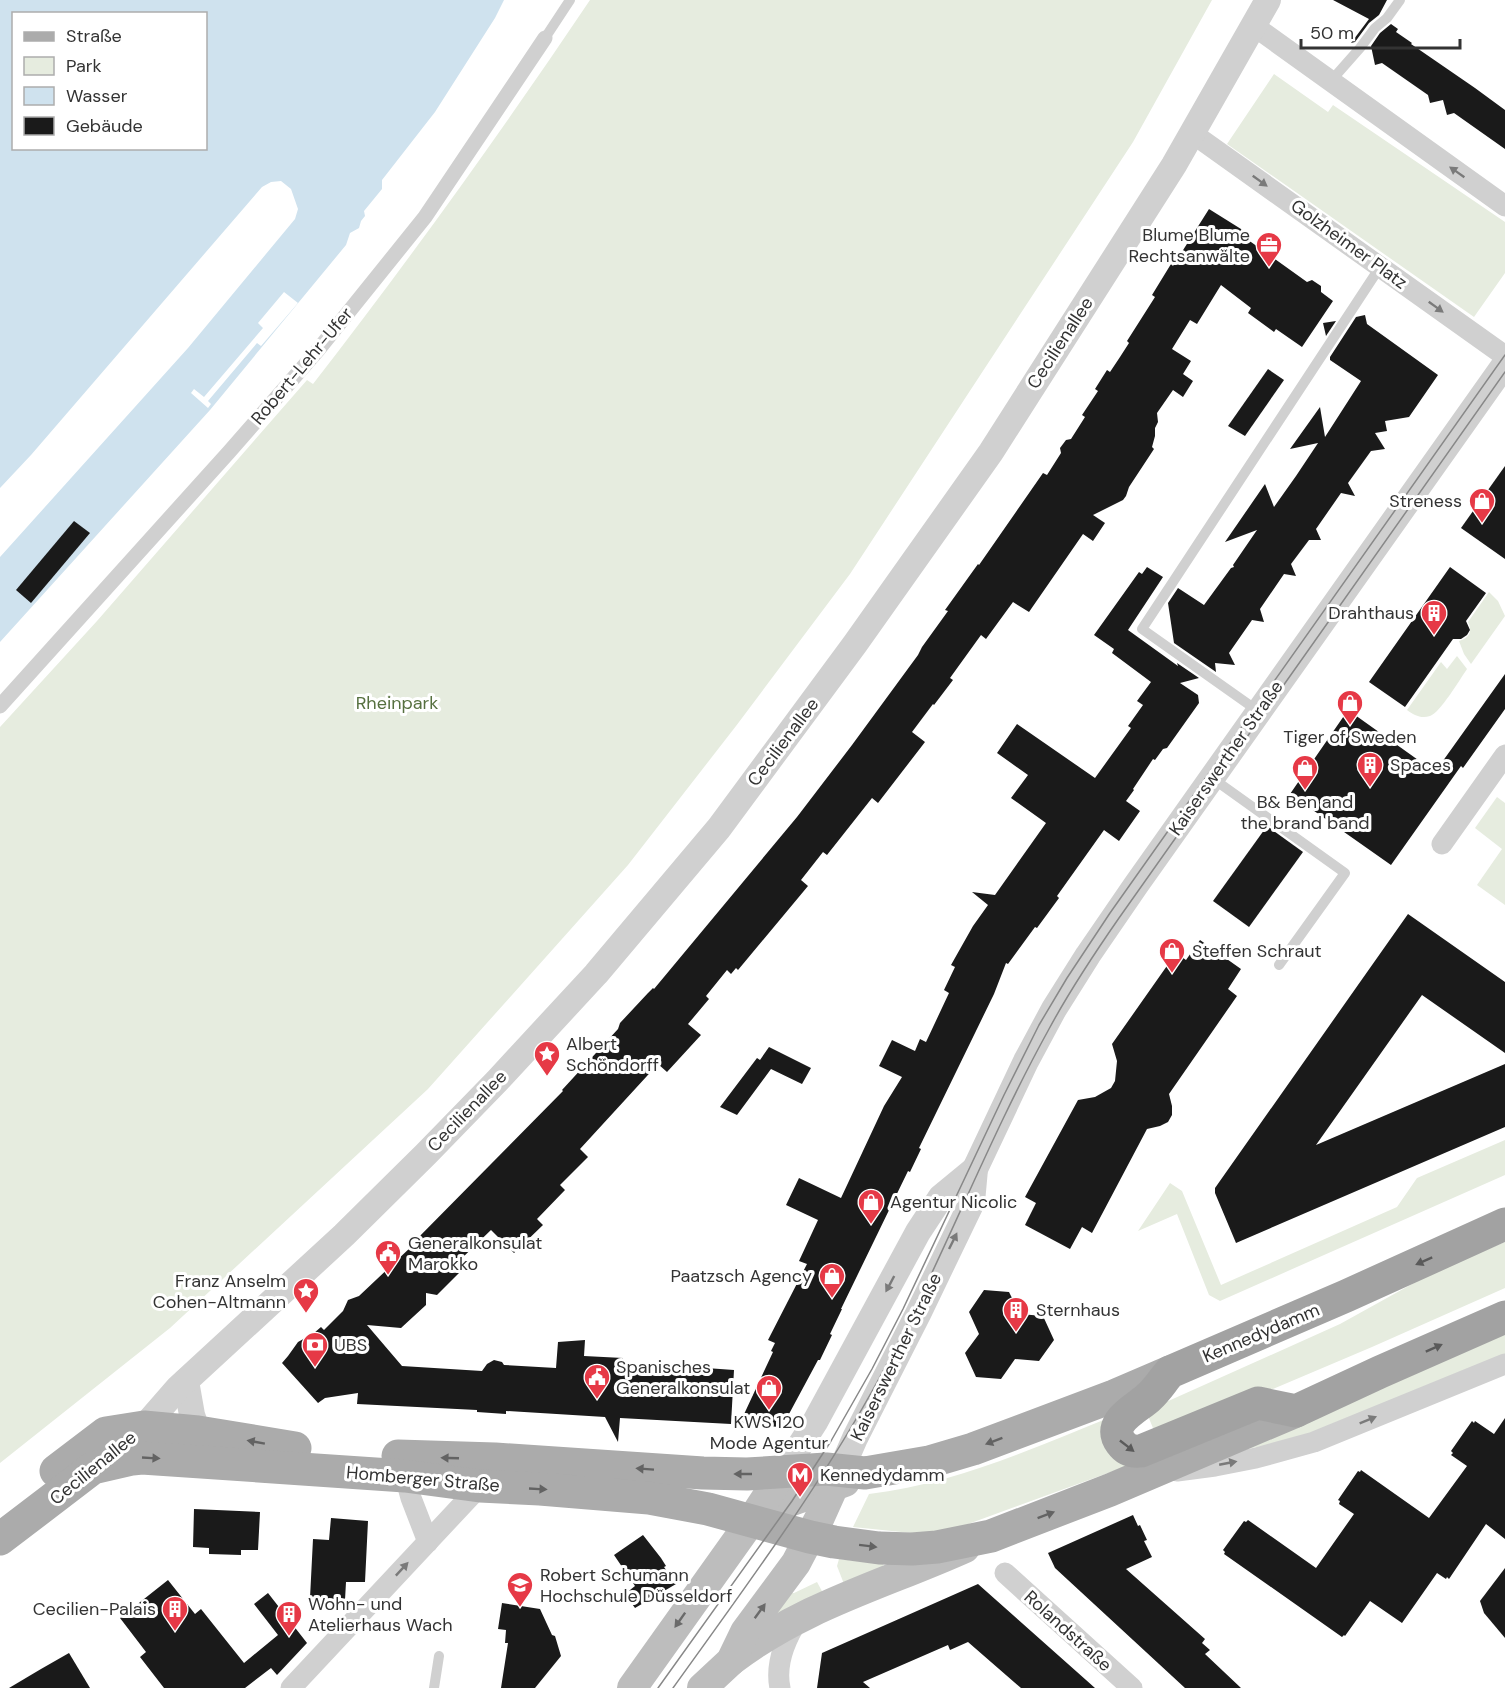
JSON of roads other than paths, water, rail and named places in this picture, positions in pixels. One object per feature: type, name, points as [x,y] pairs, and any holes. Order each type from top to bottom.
[{"type":"highway","name":"Kennedydamm","points":[[1170,1372],[1505,1224]]},
{"type":"highway","points":[[1170,1372],[1150,1396],[1119,1423],[1118,1438],[1120,1443],[1128,1449],[1135,1452],[1148,1449],[1258,1403],[1296,1411],[1505,1317]]},
{"type":"main road","name":"Kennedydamm","points":[[846,1477],[929,1462],[974,1449],[1114,1396],[1170,1372]]},
{"type":"main road","points":[[731,1661],[766,1635],[836,1600],[1150,1474],[1296,1411]]},
{"type":"main road","name":"Homberger Straße","points":[[106,1433],[144,1427],[198,1432],[289,1448],[375,1455],[495,1459],[703,1473],[747,1474],[826,1469],[846,1477]]},
{"type":"main road","name":"Cecilienallee","points":[[0,1514],[106,1433]]},
{"type":"main road","name":"Homberger Straße","points":[[93,1468],[142,1458],[405,1476],[480,1486],[649,1498],[708,1509],[810,1537]]},
{"type":"main road","name":"Cecilienallee","points":[[0,1539],[93,1468]]},
{"type":"main road","points":[[632,1688],[751,1521],[783,1472]]},
{"type":"main road","points":[[751,1521],[773,1508],[846,1477]]},
{"type":"main road","name":"Kaiserswerther Straße","points":[[702,1688],[731,1661],[745,1632],[796,1563],[846,1477]]},
{"type":"main road","points":[[810,1537],[879,1548],[912,1549],[937,1547],[991,1536]]},
{"type":"street","name":"Cecilienallee","points":[[93,1468],[144,1427],[182,1385],[344,1235],[426,1154],[596,974],[719,828],[855,644],[991,452],[1174,165],[1268,0]]},
{"type":"street","points":[[1254,26],[1505,206]]},
{"type":"street","name":"Robert-Lehr-Ufer","points":[[0,706],[318,350],[425,217],[546,38]]},
{"type":"street","name":"Golzheimer Platz","points":[[1192,133],[1505,356]]},
{"type":"street","name":"Kaiserswerther Straße","points":[[846,1477],[855,1438],[972,1202],[975,1169],[1026,1061],[1054,1009],[1094,946],[1505,364]]},
{"type":"street","points":[[1442,844],[1505,755]]},
{"type":"street","name":"Kaiserswerther Straße","points":[[783,1472],[815,1422],[924,1223],[942,1197],[975,1169]]},
{"type":"street","points":[[1150,1474],[1226,1464],[1314,1442],[1505,1364]]},
{"type":"street","name":"Cecilienallee","points":[[106,1433],[135,1410],[182,1385]]},
{"type":"street","points":[[182,1385],[198,1432]]},
{"type":"street","points":[[405,1476],[428,1542]]},
{"type":"street","points":[[291,1688],[480,1486]]},
{"type":"street","name":"Rolandstraße","points":[[1005,1573],[1132,1688]]},
{"type":"street","points":[[780,1688],[778,1680],[781,1656],[792,1629],[800,1617]]},
{"type":"lane","name":"Robert-Lehr-Ufer","points":[[546,38],[570,0]]},
{"type":"lane","points":[[1330,82],[1400,0]]},
{"type":"lane","points":[[1259,712],[1142,629],[1380,267]]},
{"type":"lane","points":[[1212,778],[1346,873],[1279,965]]},
{"type":"lane","points":[[434,1688],[439,1656]]},
{"type":"water","points":[[0,0],[504,0],[435,112],[382,180],[382,189],[364,211],[365,216],[359,228],[350,233],[346,245],[210,410],[0,642],[0,557],[188,348],[295,219],[298,209],[291,189],[281,181],[271,182],[262,187],[0,488]]},
{"type":"tram line","points":[[658,1688],[792,1501],[831,1441],[903,1309],[1004,1095],[1039,1025],[1067,978],[1110,913],[1505,355]]},
{"type":"tram line","points":[[673,1688],[782,1535],[858,1416],[924,1289],[1026,1071],[1082,972],[1505,372]]},
{"type":"place","name":"Blume Blume Rechtsanwälte","points":[[1269,268]]},
{"type":"place","name":"Streness","points":[[1482,524]]},
{"type":"place","name":"Drahthaus","points":[[1434,636]]},
{"type":"place","name":"Tiger of Sweden","points":[[1350,726]]},
{"type":"place","name":"Spaces","points":[[1370,788]]},
{"type":"place","name":"B& Ben and the brand band","points":[[1305,791]]},
{"type":"place","name":"Steffen Schraut","points":[[1172,974]]},
{"type":"place","name":"Albert Schöndorff","points":[[547,1077]]},
{"type":"place","name":"Agentur Nicolic","points":[[871,1225]]},
{"type":"place","name":"Generalkonsulat Marokko","points":[[388,1276]]},
{"type":"place","name":"Paatzsch Agency","points":[[832,1299]]},
{"type":"place","name":"Franz Anselm Cohen-Altmann","points":[[306,1314]]},
{"type":"place","name":"Sternhaus","points":[[1016,1333]]},
{"type":"place","name":"UBS","points":[[315,1368]]},
{"type":"place","name":"Spanisches Generalkonsulat","points":[[597,1400]]},
{"type":"place","name":"KWS 120 Mode Agentur","points":[[769,1411]]},
{"type":"place","name":"Kennedydamm","points":[[800,1498]]},
{"type":"place","name":"Robert Schumann Hochschule Düsseldorf","points":[[520,1608]]},
{"type":"place","name":"Cecilien-Palais","points":[[175,1632]]},
{"type":"place","name":"Wohn- und Atelierhaus Wach","points":[[289,1637]]},
{"type":"park label","name":"Rheinpark","points":[[397,703]]}]
